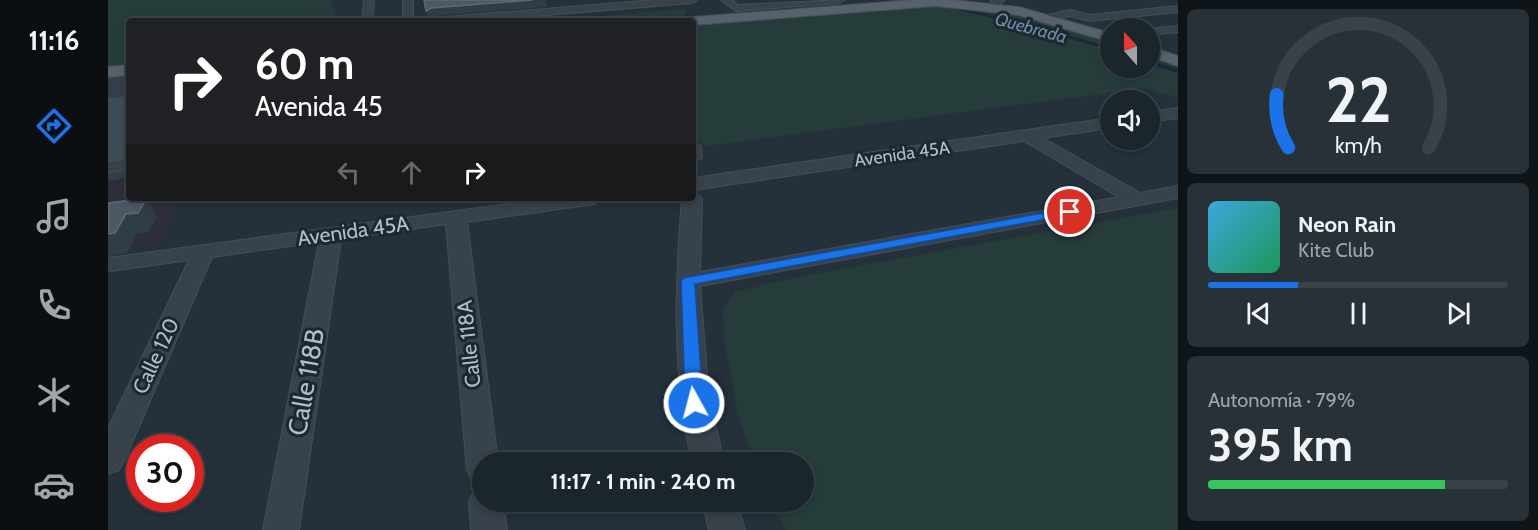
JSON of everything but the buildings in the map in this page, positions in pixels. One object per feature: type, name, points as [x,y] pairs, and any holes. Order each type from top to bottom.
[{"type":"main road","points":[[696,21],[921,2],[997,4],[1100,34]]},
{"type":"main road","points":[[1160,55],[1178,61]]},
{"type":"main road","points":[[108,72],[126,70]]},
{"type":"street","points":[[368,18],[369,0]]},
{"type":"street","points":[[408,0],[408,18]]},
{"type":"street","points":[[522,0],[532,13]]},
{"type":"street","points":[[565,0],[571,10]]},
{"type":"street","points":[[693,0],[694,18]]},
{"type":"street","points":[[449,15],[491,16],[571,10],[606,3],[703,0]]},
{"type":"street","points":[[726,0],[736,8],[839,0]]},
{"type":"street","points":[[485,2],[491,16]]},
{"type":"street","points":[[1088,4],[1054,8],[1089,18],[1178,9]]},
{"type":"street","points":[[1044,17],[1070,13]]},
{"type":"street","points":[[1160,31],[1178,29]]},
{"type":"street","points":[[1160,115],[1178,113]]},
{"type":"street","name":"Avenida 45A","points":[[696,184],[1100,124]]},
{"type":"street","points":[[1026,135],[1137,200]]},
{"type":"street","points":[[108,167],[126,164]]},
{"type":"street","points":[[688,281],[1178,192]]},
{"type":"street","name":"Avenida 45A","points":[[111,264],[574,201]]},
{"type":"street","points":[[692,201],[688,281],[691,374],[699,430],[705,452]]},
{"type":"street","name":"Calle 118A","points":[[456,218],[481,452]]},
{"type":"street","name":"Calle 118B","points":[[281,530],[331,234]]},
{"type":"street","name":"Calle 120","points":[[108,460],[204,251]]},
{"type":"street","points":[[487,512],[489,530]]},
{"type":"street","points":[[721,512],[727,530]]},
{"type":"shaded area","points":[[126,75],[126,178],[108,181],[108,77]]},
{"type":"shaded area","points":[[126,181],[126,201],[180,201],[158,245],[108,254],[108,184]]},
{"type":"green space","points":[[108,0],[331,0],[336,18],[126,18],[126,66],[108,67]]},
{"type":"green space","points":[[921,3],[999,9],[1100,41],[1100,78],[1160,78],[1160,61],[1178,67],[1178,98],[1160,92],[1160,90],[1146,88],[1100,90],[1100,94],[706,146],[696,139],[696,24]]},
{"type":"green space","points":[[686,9],[684,18],[575,18]]},
{"type":"green space","points":[[126,109],[126,128],[108,130],[108,111]]},
{"type":"green space","points":[[1178,208],[1178,530],[785,530],[777,512],[814,512],[814,452],[752,452],[740,423],[724,339],[723,311],[735,292],[792,278]]},
{"type":"waterway","name":"Quebrada","points":[[952,7],[1033,26],[1100,46]]},
{"type":"waterway","name":"Quebrada","points":[[1160,65],[1178,71]]},
{"type":"taxiway","points":[[108,107],[126,105]]},
{"type":"runway","points":[[108,140],[126,137]]},
{"type":"route","points":[[694,403],[688,281],[1070,212]]}]
